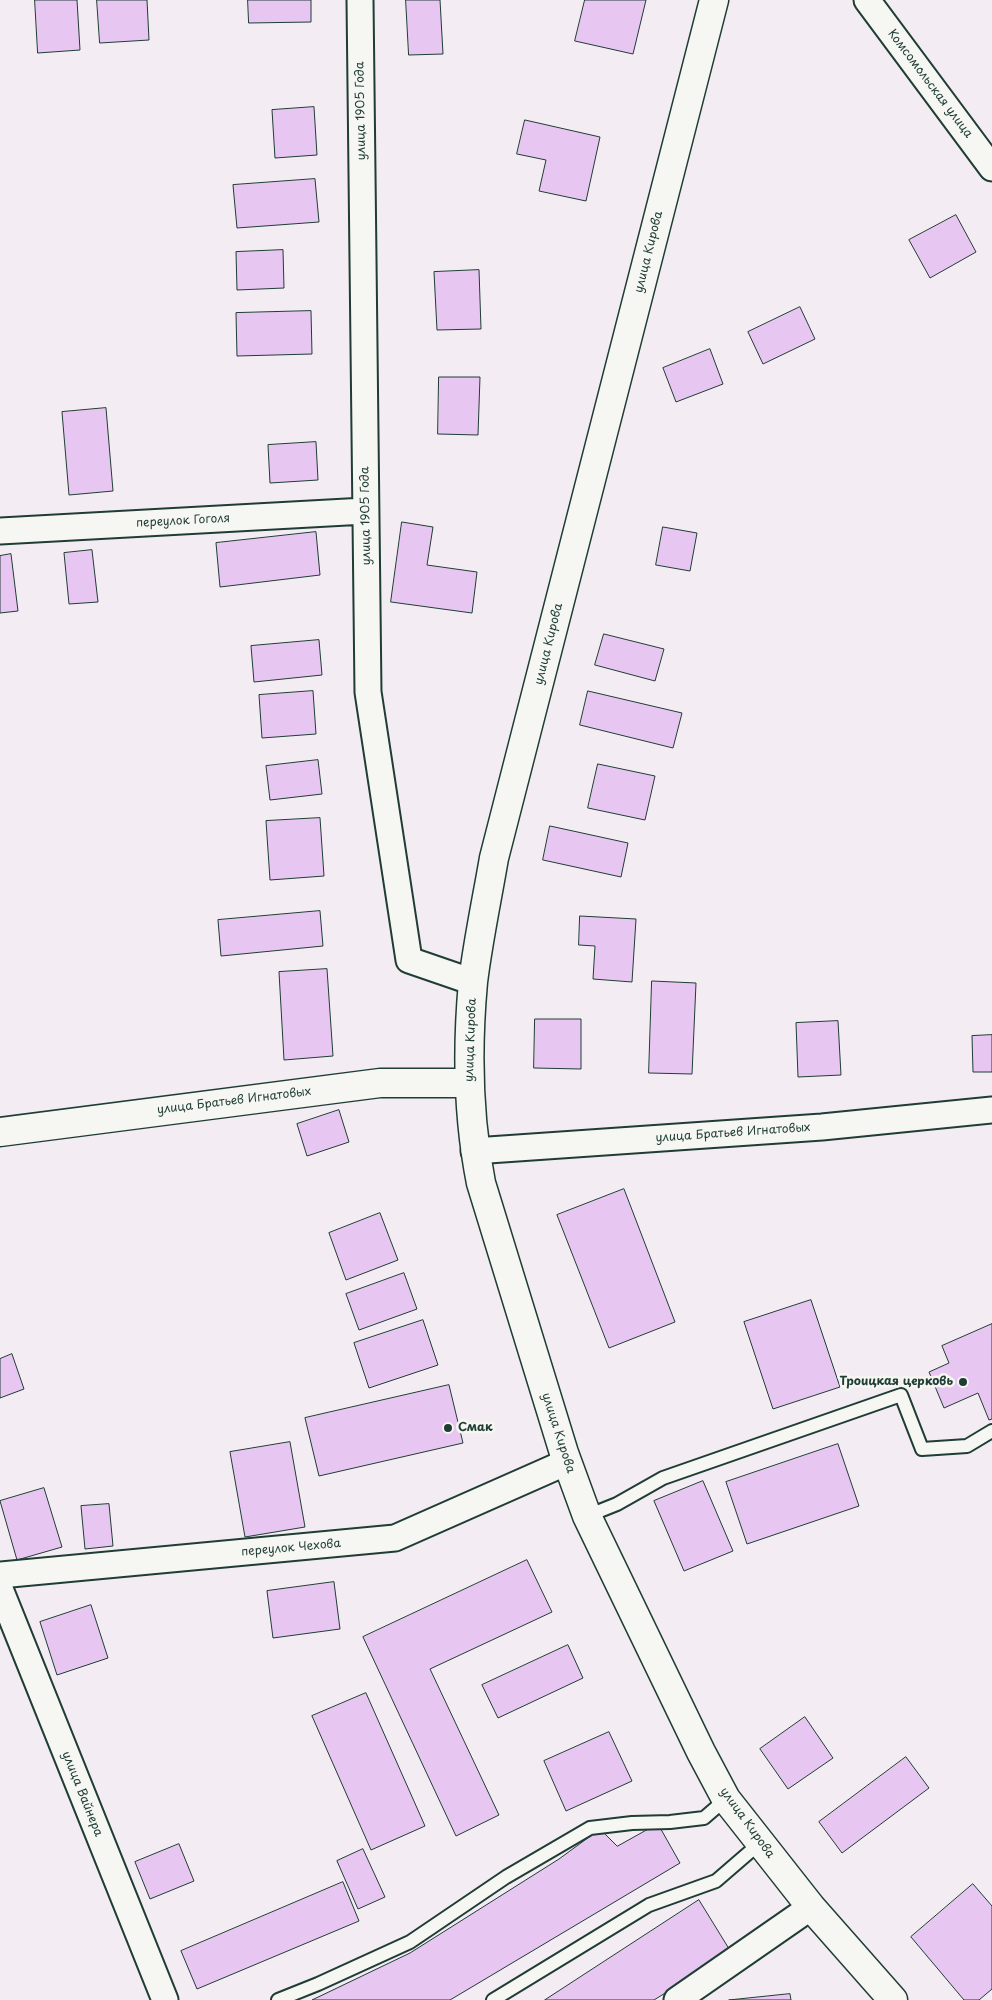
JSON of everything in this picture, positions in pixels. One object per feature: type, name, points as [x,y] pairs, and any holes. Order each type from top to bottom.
[{"type":"main road","name":"улица Кирова","points":[[714,0],[494,858],[474,982],[469,1083],[474,1151],[481,1183],[567,1462],[587,1516],[706,1762],[726,1799],[760,1843],[811,1907],[893,2000]]},
{"type":"main road","name":"улица Братьев Игнатовых","points":[[0,1132],[380,1083],[469,1083]]},
{"type":"street","name":"улица 1905 Года","points":[[360,0],[368,692],[409,960],[474,982]]},
{"type":"street","name":"Комсомольская улица","points":[[868,0],[992,168]]},
{"type":"street","name":"переулок Гоголя","points":[[0,531],[365,512]]},
{"type":"street","name":"улица Братьев Игнатовых","points":[[474,1151],[822,1127],[992,1110]]},
{"type":"street","name":"переулок Чехова","points":[[0,1575],[395,1538],[567,1462]]},
{"type":"street","name":"улица Вайнера","points":[[0,1589],[164,2000]]},
{"type":"street","points":[[677,2000],[811,1907]]},
{"type":"lane","points":[[587,1516],[617,1504],[663,1478],[901,1394],[922,1449],[967,1446],[992,1431]]},
{"type":"lane","points":[[278,2000],[410,1942],[506,1878],[590,1828],[704,1818],[726,1799]]},
{"type":"lane","points":[[494,2000],[649,1904],[716,1881],[760,1843]]},
{"type":"building","points":[[35,0],[77,0],[80,50],[38,53]]},
{"type":"building","points":[[97,0],[147,0],[149,40],[100,43]]},
{"type":"building","points":[[248,0],[311,0],[311,22],[249,23]]},
{"type":"building","points":[[406,0],[440,0],[443,54],[409,55]]},
{"type":"building","points":[[585,0],[646,0],[633,54],[575,41]]},
{"type":"building","points":[[314,107],[317,155],[275,158],[272,110]]},
{"type":"building","points":[[525,120],[600,137],[586,201],[539,191],[546,160],[517,154]]},
{"type":"building","points":[[315,179],[319,222],[237,228],[233,185]]},
{"type":"building","points":[[956,215],[976,252],[930,278],[909,240]]},
{"type":"building","points":[[283,250],[284,288],[237,290],[236,252]]},
{"type":"building","points":[[479,270],[481,329],[437,330],[434,272]]},
{"type":"building","points":[[800,307],[815,339],[763,364],[748,332]]},
{"type":"building","points":[[311,311],[312,354],[237,356],[236,313]]},
{"type":"building","points":[[710,349],[723,384],[676,402],[663,368]]},
{"type":"building","points":[[439,377],[480,377],[478,435],[438,434]]},
{"type":"building","points":[[106,408],[113,491],[69,495],[62,412]]},
{"type":"building","points":[[316,442],[318,480],[270,483],[268,445]]},
{"type":"building","points":[[402,522],[433,527],[427,565],[477,572],[472,613],[391,602]]},
{"type":"building","points":[[663,527],[697,533],[690,571],[656,565]]},
{"type":"building","points":[[316,532],[320,575],[220,587],[216,543]]},
{"type":"building","points":[[92,550],[98,602],[69,604],[64,553]]},
{"type":"building","points":[[11,554],[18,611],[0,613],[0,556]]},
{"type":"building","points":[[604,634],[664,649],[655,681],[595,665]]},
{"type":"building","points":[[319,640],[322,675],[254,682],[251,646]]},
{"type":"building","points":[[313,691],[316,734],[262,738],[259,695]]},
{"type":"building","points":[[588,691],[682,713],[673,748],[580,725]]},
{"type":"building","points":[[318,760],[322,794],[270,800],[266,766]]},
{"type":"building","points":[[598,764],[655,776],[645,820],[588,808]]},
{"type":"building","points":[[320,818],[324,876],[270,880],[266,821]]},
{"type":"building","points":[[550,826],[628,843],[621,877],[543,860]]},
{"type":"building","points":[[320,911],[323,946],[221,956],[218,920]]},
{"type":"building","points":[[580,916],[636,919],[632,982],[593,979],[595,946],[579,945]]},
{"type":"building","points":[[327,969],[333,1056],[284,1060],[279,972]]},
{"type":"building","points":[[652,981],[696,983],[692,1074],[649,1073]]},
{"type":"building","points":[[535,1019],[581,1019],[581,1069],[534,1068]]},
{"type":"building","points":[[838,1021],[841,1075],[798,1077],[796,1023]]},
{"type":"building","points":[[992,1035],[992,1072],[973,1072],[972,1036]]},
{"type":"building","points":[[339,1110],[349,1142],[307,1156],[297,1124]]},
{"type":"building","points":[[624,1189],[675,1322],[609,1348],[557,1215]]},
{"type":"building","points":[[380,1213],[398,1260],[346,1280],[329,1233]]},
{"type":"building","points":[[404,1273],[417,1309],[359,1330],[346,1294]]},
{"type":"building","points":[[811,1300],[840,1387],[773,1409],[744,1322]]},
{"type":"building","points":[[423,1320],[438,1365],[369,1388],[354,1343]]},
{"type":"building","name":"Троицкая церковь","points":[[992,1324],[992,1419],[989,1420],[978,1393],[944,1408],[929,1372],[949,1363],[942,1346]]},
{"type":"building","points":[[12,1354],[24,1389],[0,1398],[0,1359]]},
{"type":"building","points":[[449,1385],[463,1443],[319,1476],[305,1418]]},
{"type":"building","points":[[290,1442],[305,1527],[245,1537],[230,1452]]},
{"type":"building","points":[[838,1444],[859,1506],[747,1544],[726,1482]]},
{"type":"building","points":[[703,1481],[733,1551],[684,1571],[654,1501]]},
{"type":"building","points":[[44,1488],[62,1547],[17,1560],[0,1501]]},
{"type":"building","points":[[109,1504],[113,1546],[85,1549],[81,1506]]},
{"type":"building","points":[[527,1560],[552,1612],[430,1669],[499,1815],[456,1836],[363,1637]]},
{"type":"building","points":[[334,1582],[340,1629],[273,1638],[267,1591]]},
{"type":"building","points":[[91,1605],[108,1658],[57,1675],[40,1622]]},
{"type":"building","points":[[568,1645],[583,1678],[498,1718],[482,1685]]},
{"type":"building","points":[[366,1693],[425,1826],[371,1850],[312,1716]]},
{"type":"building","points":[[805,1717],[833,1758],[788,1789],[760,1749]]},
{"type":"building","points":[[609,1732],[632,1781],[566,1811],[544,1761]]},
{"type":"building","points":[[906,1757],[929,1788],[842,1853],[819,1822]]},
{"type":"building","points":[[658,1824],[680,1863],[450,2000],[312,2000],[410,1953],[559,1859],[600,1829],[617,1846]]},
{"type":"building","points":[[179,1844],[194,1881],[150,1899],[135,1862]]},
{"type":"building","points":[[363,1849],[385,1897],[358,1909],[337,1861]]},
{"type":"building","points":[[343,1882],[359,1921],[197,1989],[181,1951]]},
{"type":"building","points":[[973,1884],[992,1906],[992,1989],[979,2000],[964,2000],[911,1937]]},
{"type":"building","points":[[699,1900],[731,1952],[654,2000],[545,2000]]},
{"type":"building","points":[[790,1994],[791,2000],[729,2000]]},
{"type":"place","name":"Троицкая церковь","points":[[963,1382]]},
{"type":"place","name":"Смак","points":[[448,1428]]}]
